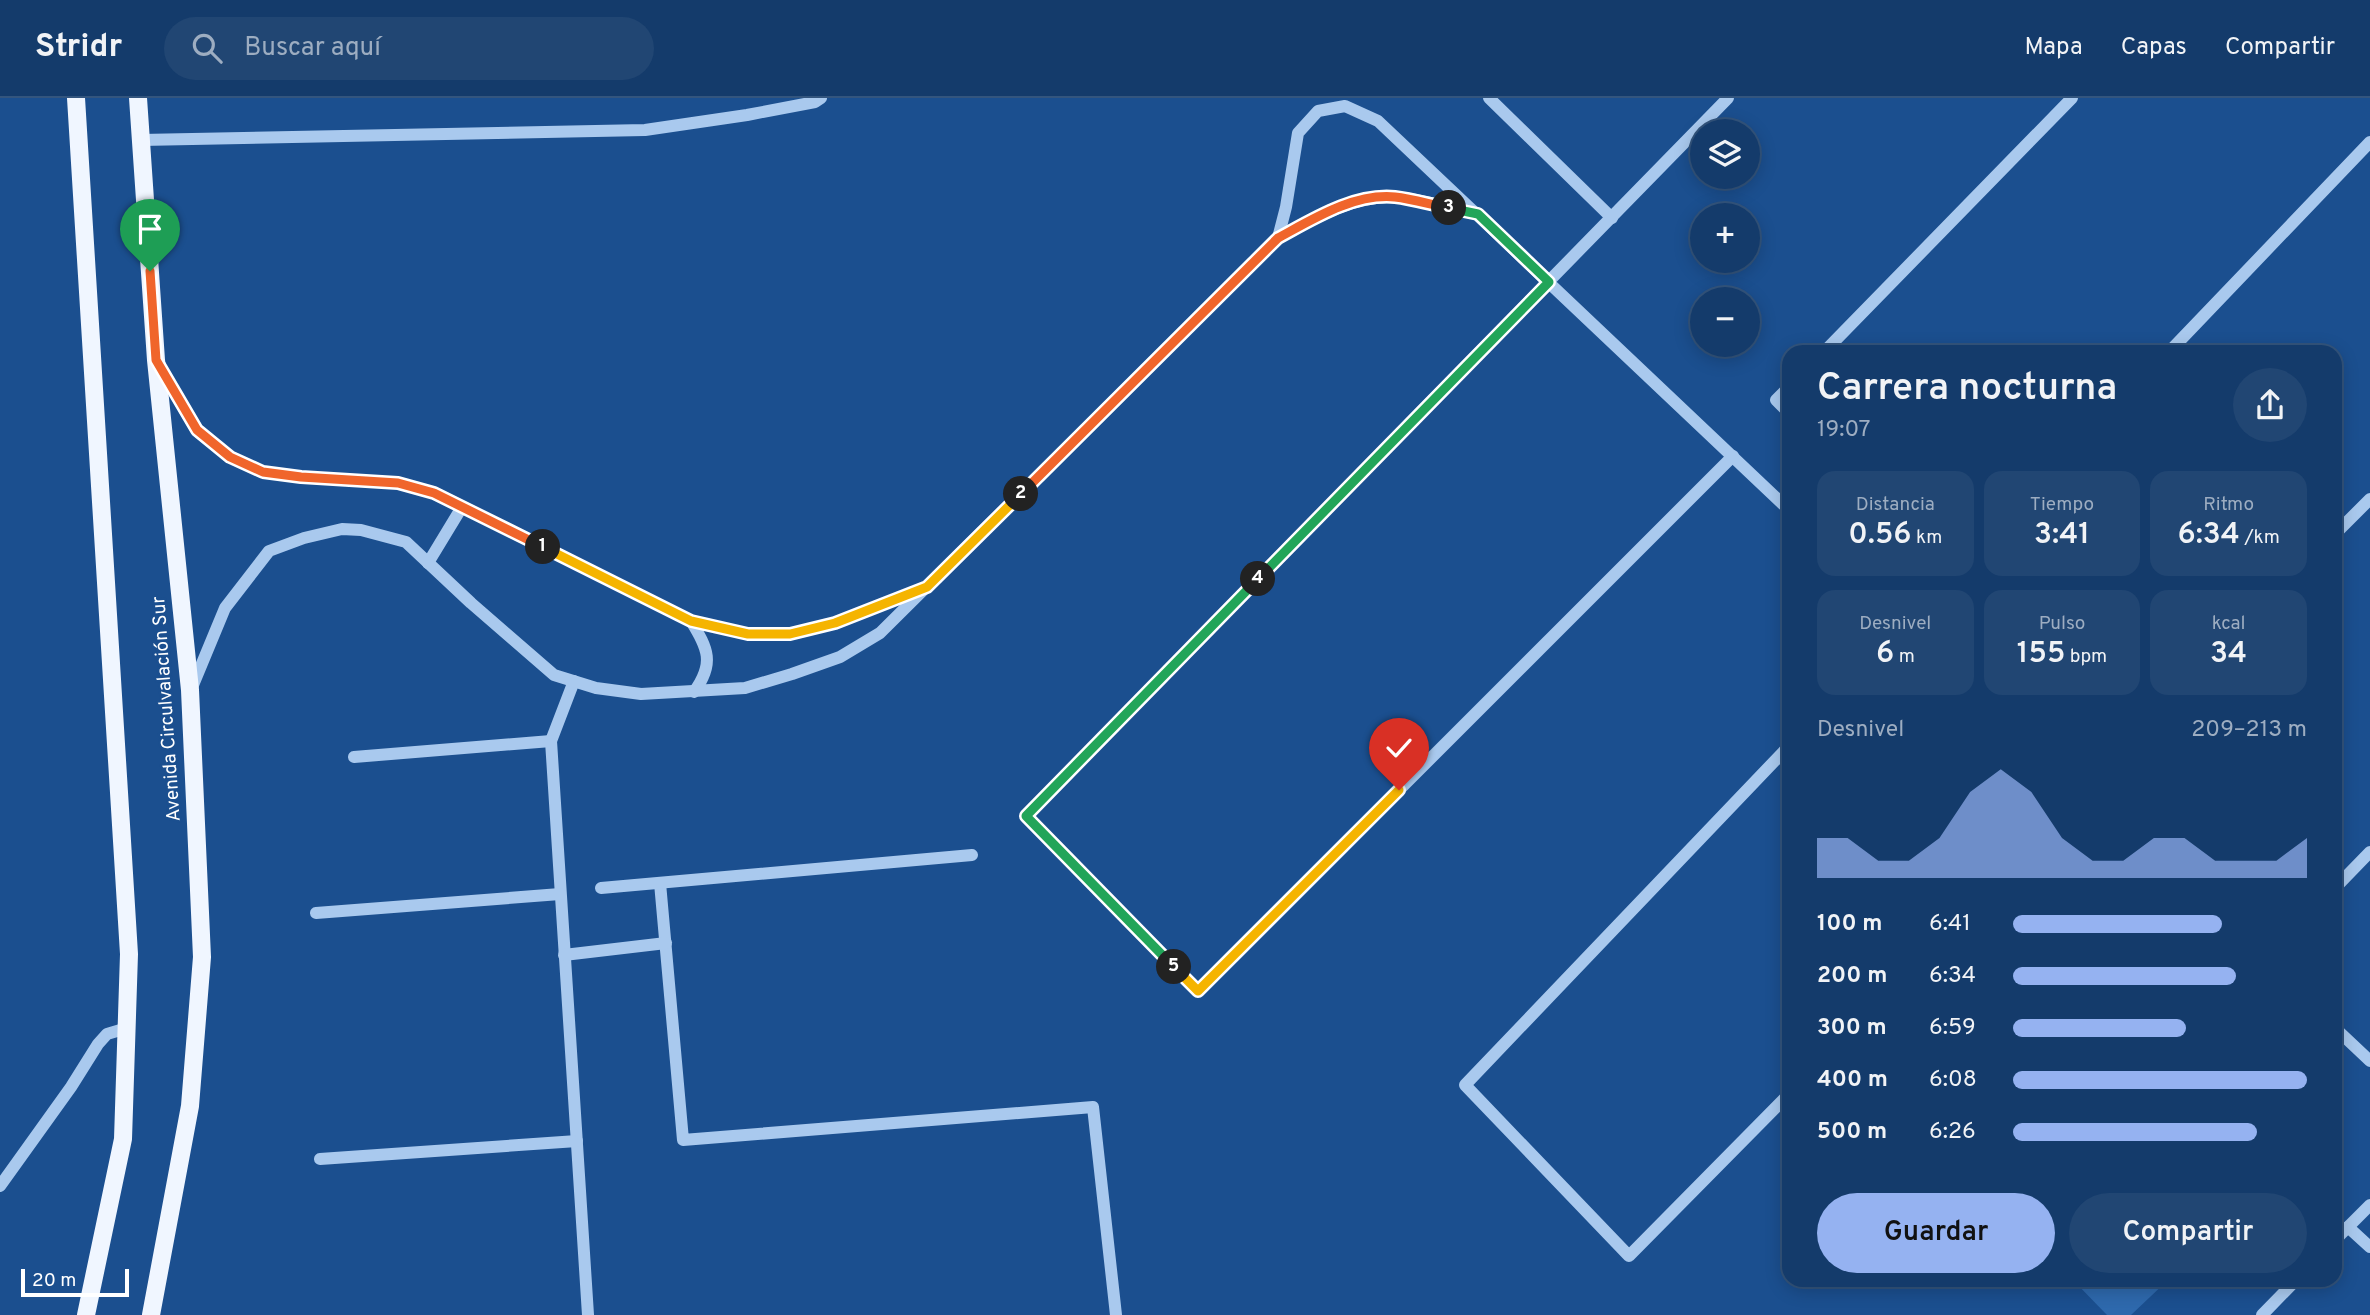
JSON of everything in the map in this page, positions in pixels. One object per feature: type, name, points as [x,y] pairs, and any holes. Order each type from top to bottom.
[{"type":"main road","points":[[76,98],[129,954],[123,1139],[86,1315]]},
{"type":"main road","name":"Avenida Circulvalación Sur","points":[[138,98],[156,360],[190,690],[202,957],[190,1106],[151,1315]]},
{"type":"street","points":[[1489,98],[1612,218]]},
{"type":"street","points":[[1728,98],[1026,816],[1198,991],[1733,456]]},
{"type":"street","points":[[1831,345],[2072,98]]},
{"type":"street","points":[[141,140],[645,130],[747,115],[817,99]]},
{"type":"street","points":[[1278,238],[1298,133],[1318,111],[1345,106],[1378,121],[1782,503]]},
{"type":"street","points":[[2176,345],[2370,142]]},
{"type":"street","points":[[190,690],[225,608],[269,551],[304,538],[342,529],[361,530],[406,542],[554,675],[596,688],[641,694],[745,688],[840,657],[880,633],[1278,238],[1322,215],[1359,201],[1394,197],[1478,214]]},
{"type":"street","points":[[156,360],[197,430],[230,457],[263,472],[398,483],[434,493],[691,621],[748,634],[790,634],[835,623],[927,587]]},
{"type":"street","points":[[2342,527],[2370,499]]},
{"type":"street","points":[[428,563],[462,507]]},
{"type":"street","points":[[691,621],[705,643],[709,661],[702,681],[694,692]]},
{"type":"street","points":[[574,681],[551,741],[588,1315]]},
{"type":"street","points":[[354,757],[551,741]]},
{"type":"street","points":[[1782,753],[1465,1084],[1629,1256],[1782,1102]]},
{"type":"street","points":[[2342,881],[2370,852]]},
{"type":"street","points":[[601,888],[972,855]]},
{"type":"street","points":[[660,883],[683,1140],[1093,1107],[1116,1315]]},
{"type":"street","points":[[316,913],[560,894]]},
{"type":"street","points":[[564,955],[666,943]]},
{"type":"street","points":[[0,1186],[71,1087],[98,1044],[107,1034],[127,1028]]},
{"type":"street","points":[[2342,1035],[2370,1061]]},
{"type":"street","points":[[320,1159],[577,1141]]},
{"type":"street","points":[[2342,1233],[2370,1205]]},
{"type":"street","points":[[2348,1227],[2370,1247]]},
{"type":"street","points":[[2262,1315],[2289,1287]]},
{"type":"shaded area","points":[[2080,1287],[2161,1287],[2131,1315],[2107,1315]]},
{"type":"route","points":[[150,271],[156,360],[197,430],[230,457],[263,472],[398,483],[434,493],[691,621],[748,634],[790,634],[835,623],[927,587],[1278,238],[1322,215],[1359,201],[1394,197],[1478,214],[1549,282],[1026,816],[1198,991],[1399,790]]}]
